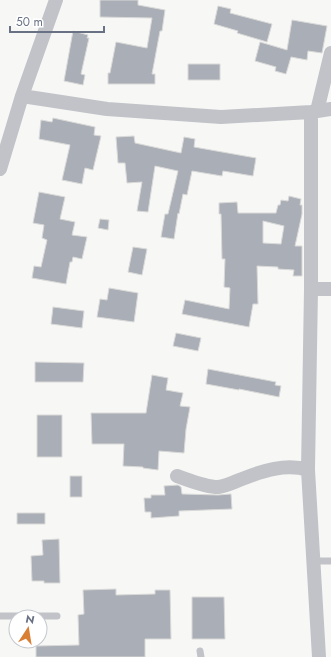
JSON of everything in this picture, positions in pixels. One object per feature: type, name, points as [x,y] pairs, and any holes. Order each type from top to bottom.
[{"type":"street","points":[[0,169],[22,96],[56,0]]},
{"type":"street","points":[[319,657],[308,470],[311,289],[320,111],[331,53]]},
{"type":"street","points":[[22,96],[107,109],[214,116],[320,111]]},
{"type":"street","points":[[311,289],[331,289]]},
{"type":"street","points":[[177,476],[204,485],[218,487],[243,478],[288,466],[308,470]]},
{"type":"lane","points":[[314,561],[331,561]]},
{"type":"lane","points":[[0,616],[57,616]]},
{"type":"building","points":[[100,0],[138,0],[138,5],[165,10],[162,31],[160,31],[152,74],[155,74],[155,84],[108,84],[108,73],[110,73],[116,42],[147,48],[152,18],[100,17]]},
{"type":"building","points":[[218,6],[231,9],[230,13],[272,24],[267,42],[214,24]]},
{"type":"building","points":[[292,20],[327,26],[322,53],[308,51],[307,60],[291,57],[286,74],[275,71],[276,67],[255,61],[260,42],[287,50]]},
{"type":"building","points":[[73,31],[88,35],[87,38],[89,38],[81,74],[85,75],[83,85],[64,81]]},
{"type":"building","points":[[188,64],[220,64],[220,80],[188,80]]},
{"type":"building","points":[[53,118],[95,127],[94,135],[101,136],[93,170],[85,168],[82,184],[62,180],[70,145],[39,139],[41,120],[52,122]]},
{"type":"building","points":[[134,136],[135,143],[181,153],[184,137],[195,139],[194,147],[256,158],[253,176],[223,171],[222,176],[192,171],[187,195],[183,194],[174,239],[161,237],[165,214],[168,214],[178,171],[155,166],[148,212],[137,211],[142,182],[127,183],[125,163],[118,163],[116,137]]},
{"type":"building","points":[[39,192],[65,197],[60,219],[75,222],[72,235],[87,237],[82,259],[73,257],[72,262],[70,262],[66,284],[32,278],[34,266],[41,267],[47,240],[42,238],[44,225],[33,223]]},
{"type":"building","points":[[289,196],[301,199],[300,205],[302,205],[302,214],[295,246],[302,246],[302,276],[293,276],[294,270],[278,269],[278,267],[257,266],[258,304],[253,304],[249,327],[182,314],[185,300],[229,309],[230,288],[224,287],[225,259],[222,259],[221,214],[219,214],[219,203],[237,202],[238,213],[276,213],[281,200],[288,201]],"holes":[[[263,221],[284,226],[281,244],[263,243]]]},
{"type":"building","points":[[100,219],[109,220],[108,230],[98,228]]},
{"type":"building","points":[[133,247],[147,249],[142,275],[128,272]]},
{"type":"building","points":[[109,288],[138,293],[134,322],[97,317],[100,299],[107,300]]},
{"type":"building","points":[[53,307],[84,311],[82,328],[51,324]]},
{"type":"building","points":[[176,333],[201,338],[198,351],[173,346]]},
{"type":"building","points":[[35,362],[84,363],[83,382],[35,382]]},
{"type":"building","points":[[208,369],[276,382],[275,385],[281,386],[279,397],[206,384]]},
{"type":"building","points":[[152,375],[168,378],[166,390],[183,393],[180,406],[190,407],[184,453],[159,451],[158,470],[143,467],[123,466],[124,444],[92,444],[91,413],[146,413]]},
{"type":"building","points":[[37,415],[62,415],[62,457],[37,457]]},
{"type":"building","points":[[70,476],[82,476],[82,497],[70,497]]},
{"type":"building","points":[[178,485],[181,487],[182,494],[231,494],[232,509],[179,511],[179,516],[151,518],[151,512],[145,512],[144,498],[151,498],[151,495],[165,495],[164,486]]},
{"type":"building","points":[[17,513],[45,513],[45,524],[17,524]]},
{"type":"building","points":[[59,539],[60,583],[32,581],[31,556],[43,555],[42,540]]},
{"type":"building","points":[[116,589],[116,595],[155,594],[155,590],[170,590],[171,639],[145,639],[145,657],[36,657],[36,649],[48,649],[48,646],[79,645],[78,615],[84,614],[83,590]]},
{"type":"building","points":[[192,597],[224,597],[225,639],[192,639]]}]
